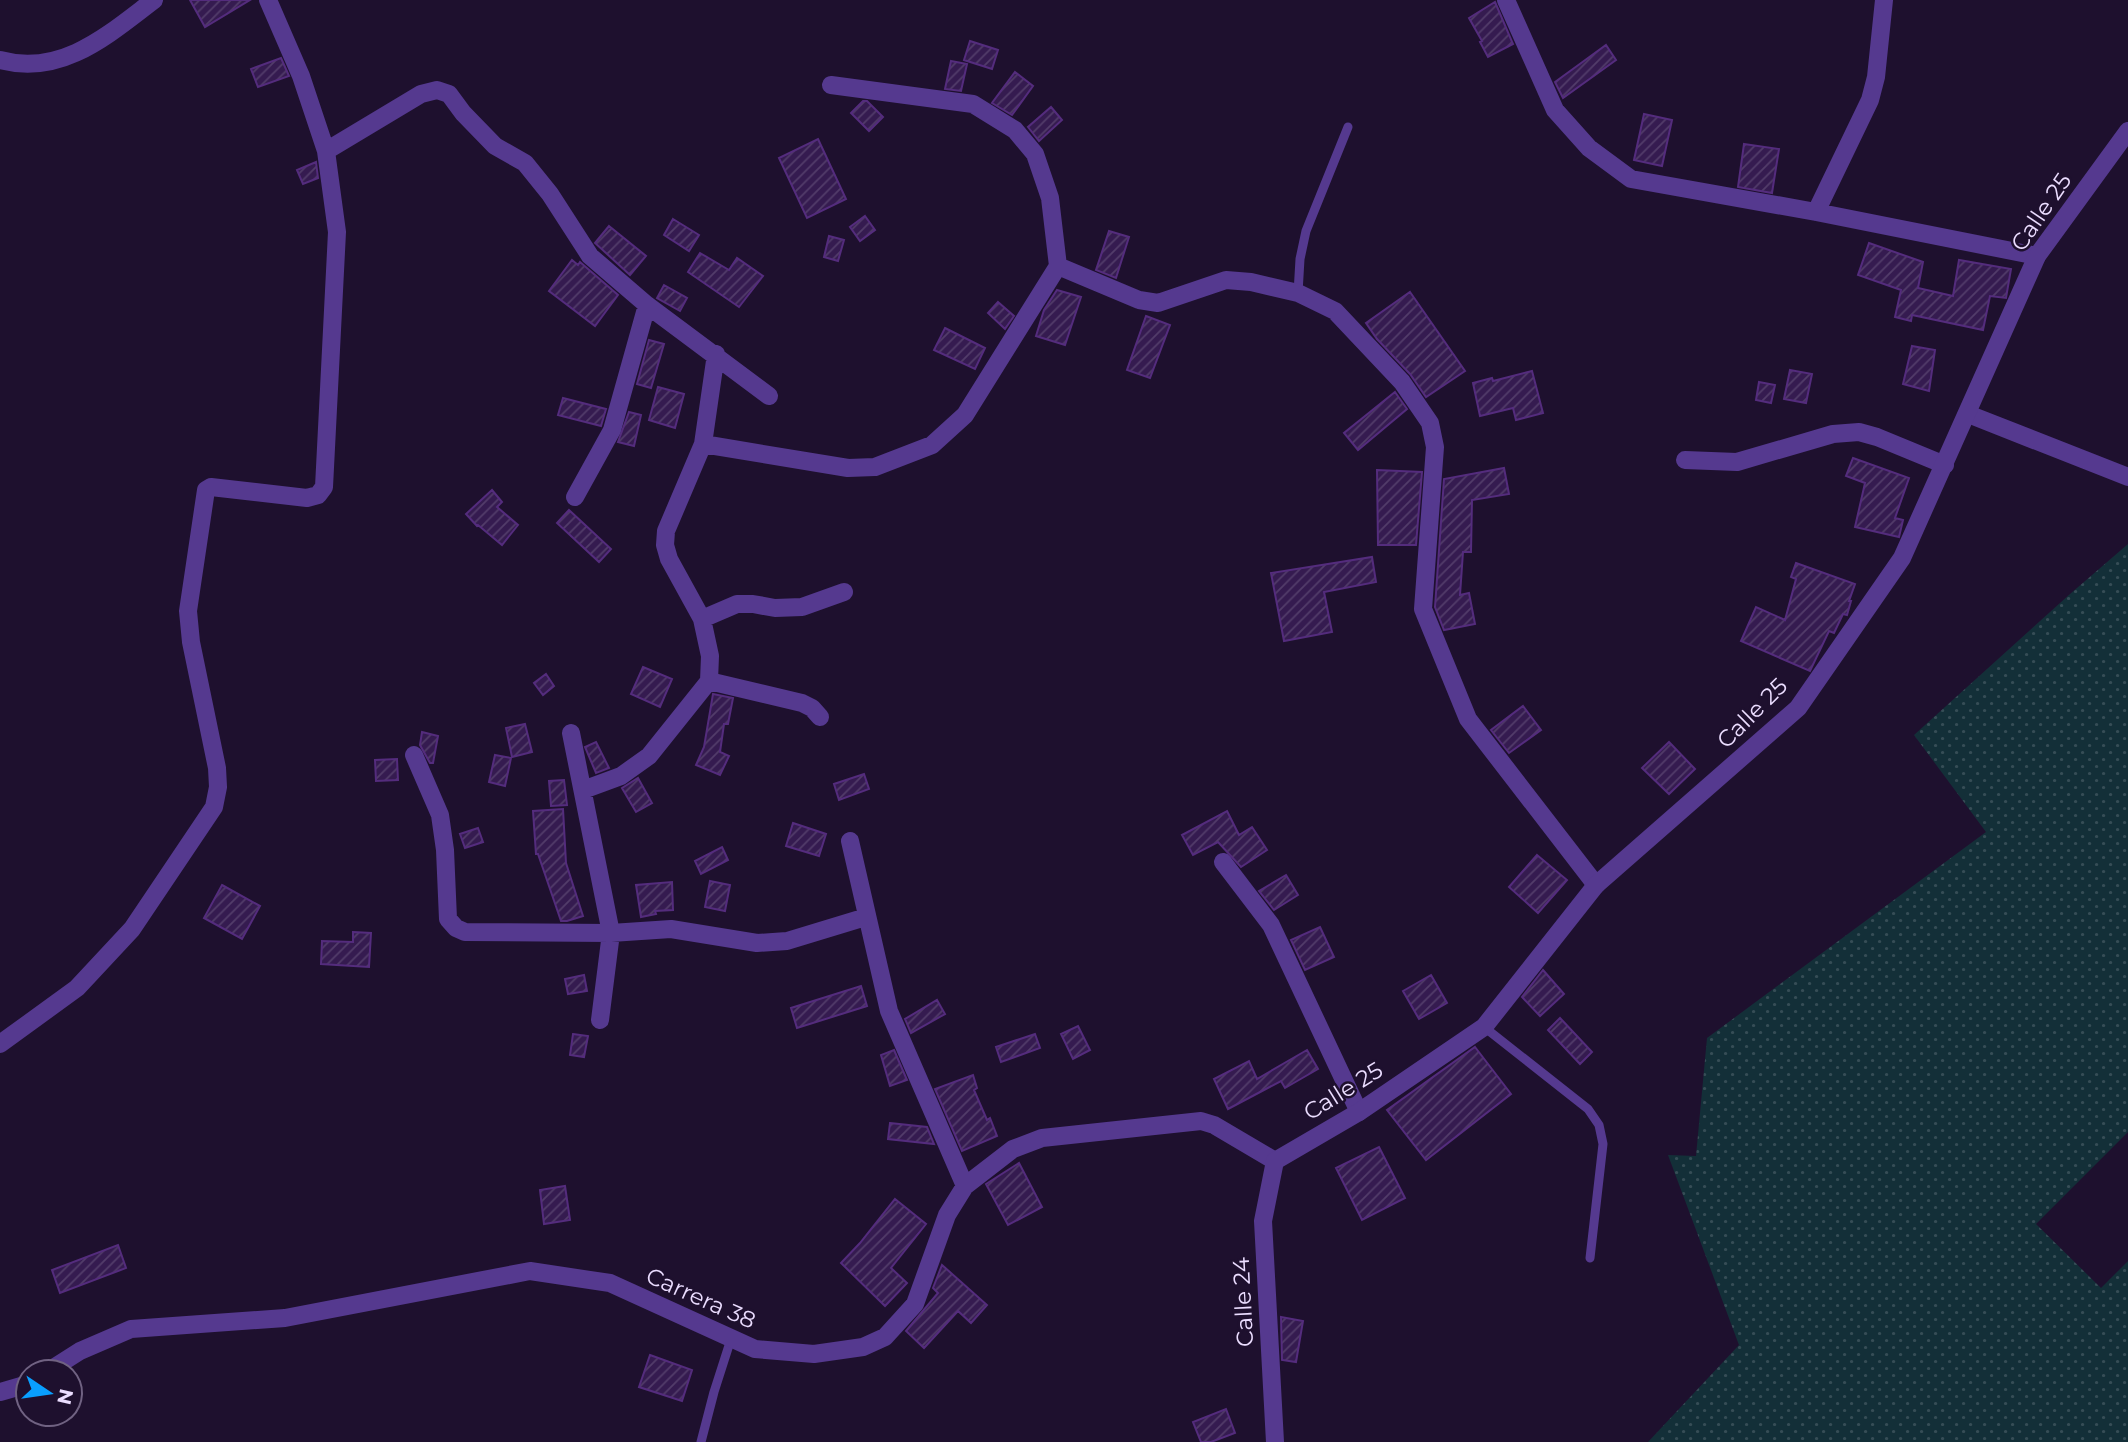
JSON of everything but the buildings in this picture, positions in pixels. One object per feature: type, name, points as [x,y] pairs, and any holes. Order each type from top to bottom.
[{"type":"street","points":[[0,60],[55,62],[97,43],[154,0]]},
{"type":"street","points":[[0,1044],[77,988],[132,929],[214,807],[218,788],[217,768],[191,642],[188,611],[206,490],[211,487],[307,498],[318,495],[324,487],[337,233],[326,151],[301,76],[268,0]]},
{"type":"street","points":[[1506,0],[1555,110],[1589,148],[1631,179],[2037,256]]},
{"type":"street","points":[[1816,212],[1870,100],[1876,77],[1884,0]]},
{"type":"street","points":[[703,444],[848,468],[876,467],[932,445],[965,415],[1058,266],[1049,198],[1035,154],[1015,130],[973,104],[831,85]]},
{"type":"street","points":[[326,151],[421,94],[437,90],[449,94],[463,113],[495,146],[525,163],[550,194],[590,256],[647,305],[769,396]]},
{"type":"street","name":"Calle 25","points":[[1275,1161],[1359,1112],[1483,1027],[1596,885],[1798,708],[1902,558],[2037,256],[2128,131]]},
{"type":"street","points":[[1058,266],[1149,302],[1158,303],[1177,298],[1226,280],[1251,282],[1298,293],[1335,311],[1402,382],[1430,424],[1435,447],[1423,609],[1468,719],[1596,885]]},
{"type":"street","points":[[575,497],[612,430],[647,305]]},
{"type":"street","points":[[583,790],[621,776],[649,756],[709,681],[710,656],[702,618],[669,559],[665,545],[666,531],[703,444],[716,354]]},
{"type":"street","points":[[1968,414],[2128,477]]},
{"type":"street","points":[[1685,460],[1737,462],[1833,434],[1860,432],[1945,465]]},
{"type":"street","points":[[702,618],[737,604],[775,608],[802,607],[844,592]]},
{"type":"street","points":[[709,681],[802,703],[812,708],[820,717]]},
{"type":"street","points":[[571,733],[611,933],[600,1020]]},
{"type":"street","points":[[414,755],[440,815],[445,850],[448,919],[456,928],[465,932],[611,933],[671,929],[757,943],[787,942],[866,917]]},
{"type":"street","points":[[850,841],[889,1011],[965,1186]]},
{"type":"street","points":[[1223,862],[1271,925],[1359,1112]]},
{"type":"street","name":"Carrera 38","points":[[69,1358],[131,1329],[285,1318],[530,1271],[610,1283],[755,1349],[814,1354],[863,1347],[885,1337],[915,1304],[947,1215],[965,1186],[1013,1149],[1042,1138],[1201,1121],[1214,1125],[1275,1161]]},
{"type":"street","name":"Calle 24","points":[[1275,1161],[1263,1221],[1275,1442]]},
{"type":"lane","points":[[1298,293],[1300,259],[1306,231],[1348,127]]},
{"type":"lane","points":[[1483,1027],[1588,1109],[1599,1125],[1603,1144],[1590,1258]]},
{"type":"lane","points":[[701,1442],[713,1392],[731,1339]]},
{"type":"shaded area","points":[[2128,544],[2128,1132],[2036,1224],[2101,1288],[2128,1261],[2128,1442],[1648,1442],[1739,1345],[1668,1155],[1696,1156],[1707,1038],[1986,832],[1914,735]]}]
